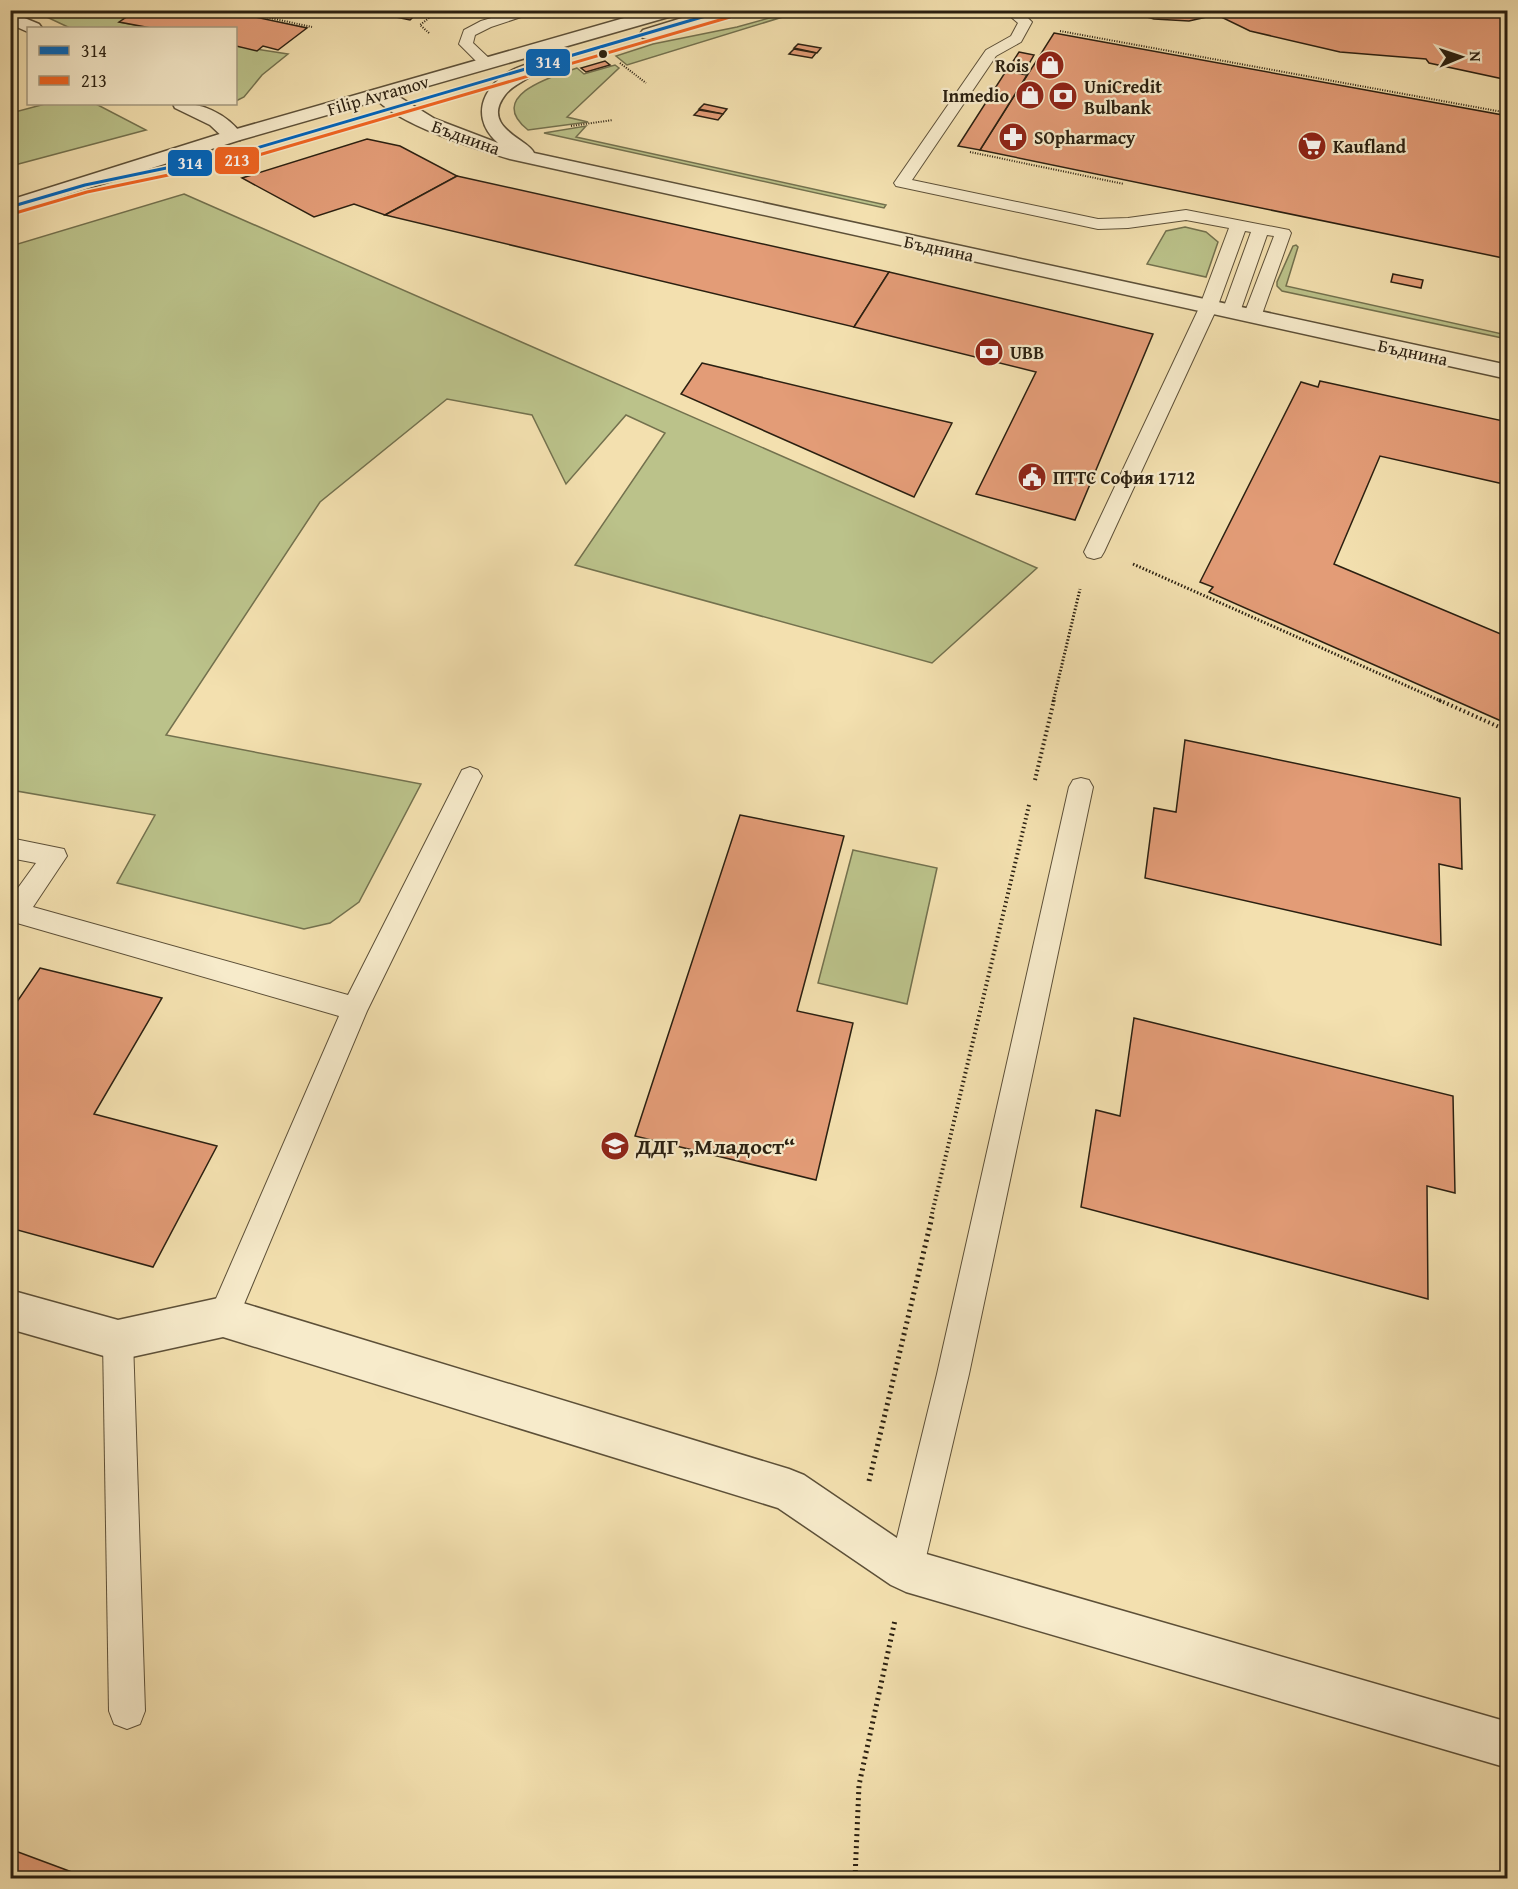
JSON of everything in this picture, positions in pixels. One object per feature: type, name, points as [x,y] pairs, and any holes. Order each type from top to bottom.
[{"type":"street","name":"Filip Avramov","points":[[10,207],[233,136],[672,10]]},
{"type":"street","name":"Filip Avramov","points":[[85,185],[243,152],[728,10]]},
{"type":"street","points":[[10,17],[31,27]]},
{"type":"street","points":[[529,69],[512,79],[497,93],[491,103],[491,120],[501,137],[509,144],[552,163]]},
{"type":"street","name":"Бъднина","points":[[381,94],[397,107],[454,135],[487,147],[1208,308],[1508,372]]},
{"type":"street","points":[[184,105],[217,121],[233,136]]},
{"type":"street","points":[[10,1309],[118,1340],[223,1317],[789,1490],[906,1570],[1508,1745]]},
{"type":"lane","points":[[487,64],[466,44],[469,33],[486,24],[536,10]]},
{"type":"lane","points":[[985,10],[994,16],[996,31],[902,183],[1098,224],[1128,223],[1186,215],[1283,232],[1241,315]]},
{"type":"lane","points":[[1094,552],[1208,308],[1239,224]]},
{"type":"lane","points":[[1241,315],[1261,228]]},
{"type":"lane","points":[[223,1317],[355,1010],[470,776]]},
{"type":"lane","points":[[906,1570],[953,1374],[1081,788]]},
{"type":"lane","points":[[10,848],[55,856],[15,912],[355,1010]]},
{"type":"lane","points":[[118,1340],[127,1711]]},
{"type":"path","points":[[233,10],[312,27]]},
{"type":"path","points":[[274,19],[280,14]]},
{"type":"path","points":[[1052,30],[1508,113]]},
{"type":"path","points":[[619,63],[646,84]]},
{"type":"path","points":[[966,151],[975,151],[1126,184]]},
{"type":"path","points":[[1034,784],[1080,588],[1094,552]]},
{"type":"path","points":[[1131,563],[1508,731]]},
{"type":"path","points":[[856,1536],[1031,796]]},
{"type":"path","points":[[855,1878],[859,1785],[906,1570]]},
{"type":"green space","points":[[798,10],[802,11],[627,65],[616,56],[653,44],[737,27]]},
{"type":"green space","points":[[34,11],[115,11],[110,14],[125,18],[120,22],[146,27],[68,27]]},
{"type":"green space","points":[[237,46],[288,54],[262,75],[244,97],[237,100]]},
{"type":"green space","points":[[615,65],[619,68],[567,117],[588,122],[528,130],[517,118],[514,107],[518,98],[527,89],[553,76],[577,68],[584,74]]},
{"type":"green space","points":[[41,105],[98,105],[146,130],[11,166],[11,113]]},
{"type":"green space","points":[[586,126],[576,137],[886,205],[884,208],[544,133]]},
{"type":"green space","points":[[184,194],[1037,568],[932,663],[575,565],[665,433],[626,415],[566,484],[532,415],[447,399],[320,502],[166,735],[421,784],[359,902],[330,923],[304,929],[117,883],[155,815],[11,790],[11,246]]},
{"type":"green space","points":[[1185,227],[1206,232],[1218,242],[1206,277],[1147,264],[1166,231]]},
{"type":"green space","points":[[1293,246],[1298,247],[1286,286],[1507,335],[1507,339],[1282,291],[1277,286],[1277,282]]},
{"type":"green space","points":[[853,850],[937,868],[907,1004],[818,983]]},
{"type":"building","points":[[115,10],[223,10],[307,28],[278,50],[263,46],[257,51],[237,46],[237,27],[146,27],[119,22],[125,18],[109,14]]},
{"type":"building","points":[[362,10],[421,10],[410,20]]},
{"type":"building","points":[[1121,10],[1238,10],[1189,21],[1154,19]]},
{"type":"building","points":[[1238,10],[1309,10],[1362,15],[1416,10],[1508,10],[1508,80],[1429,63],[1426,59],[1340,52],[1250,31],[1217,15]]},
{"type":"building","points":[[1309,10],[1416,10],[1362,15]]},
{"type":"building","points":[[1054,33],[1508,116],[1508,259],[980,150]]},
{"type":"building","points":[[798,44],[821,48],[817,53],[794,48]]},
{"type":"building","points":[[794,49],[816,53],[812,58],[789,54]]},
{"type":"building","points":[[1019,52],[1034,55],[1026,69],[1010,66]]},
{"type":"building","points":[[605,61],[610,65],[586,72],[581,68]]},
{"type":"building","points":[[1006,71],[1027,75],[980,150],[958,146]]},
{"type":"building","points":[[704,104],[727,109],[723,114],[699,109]]},
{"type":"building","points":[[699,110],[723,114],[718,120],[694,115]]},
{"type":"building","points":[[367,139],[400,146],[457,176],[385,215],[354,204],[314,217],[242,178]]},
{"type":"building","points":[[457,176],[889,272],[854,327],[385,215]]},
{"type":"building","points":[[889,272],[1153,334],[1075,520],[976,494],[1036,372],[854,327]]},
{"type":"building","points":[[1393,274],[1423,280],[1421,288],[1391,282]]},
{"type":"building","points":[[702,363],[952,423],[914,497],[681,394]]},
{"type":"building","points":[[1320,381],[1508,422],[1508,485],[1380,456],[1334,564],[1508,637],[1508,724],[1209,592],[1213,587],[1200,582],[1301,382],[1318,387]]},
{"type":"building","points":[[1185,740],[1460,798],[1462,869],[1439,864],[1441,945],[1145,878],[1154,808],[1176,812]]},
{"type":"building","points":[[740,815],[844,836],[797,1011],[853,1023],[816,1180],[635,1136]]},
{"type":"building","points":[[40,968],[162,998],[94,1114],[217,1146],[153,1267],[10,1228],[10,1012]]},
{"type":"building","points":[[1134,1018],[1453,1096],[1455,1193],[1427,1186],[1428,1299],[1081,1207],[1096,1110],[1120,1116]]},
{"type":"building","points":[[10,1849],[88,1878],[10,1878]]},
{"type":"transit line","name":"314","points":[[10,207],[85,185],[243,152],[726,10]]},
{"type":"transit line","name":"213","points":[[12,214],[87,192],[245,159],[730,17]]},
{"type":"place","name":"Rois","points":[[1050,65]]},
{"type":"place","name":"Inmedio","points":[[1030,95]]},
{"type":"place","name":"UniCredit Bulbank","points":[[1063,96]]},
{"type":"place","name":"SOpharmacy","points":[[1013,137]]},
{"type":"place","name":"Kaufland","points":[[1312,146]]},
{"type":"place","name":"UBB","points":[[989,352]]},
{"type":"place","name":"ПТТС София 1712","points":[[1032,477]]},
{"type":"place","name":"ДДГ „Младост“","points":[[615,1146]]}]
